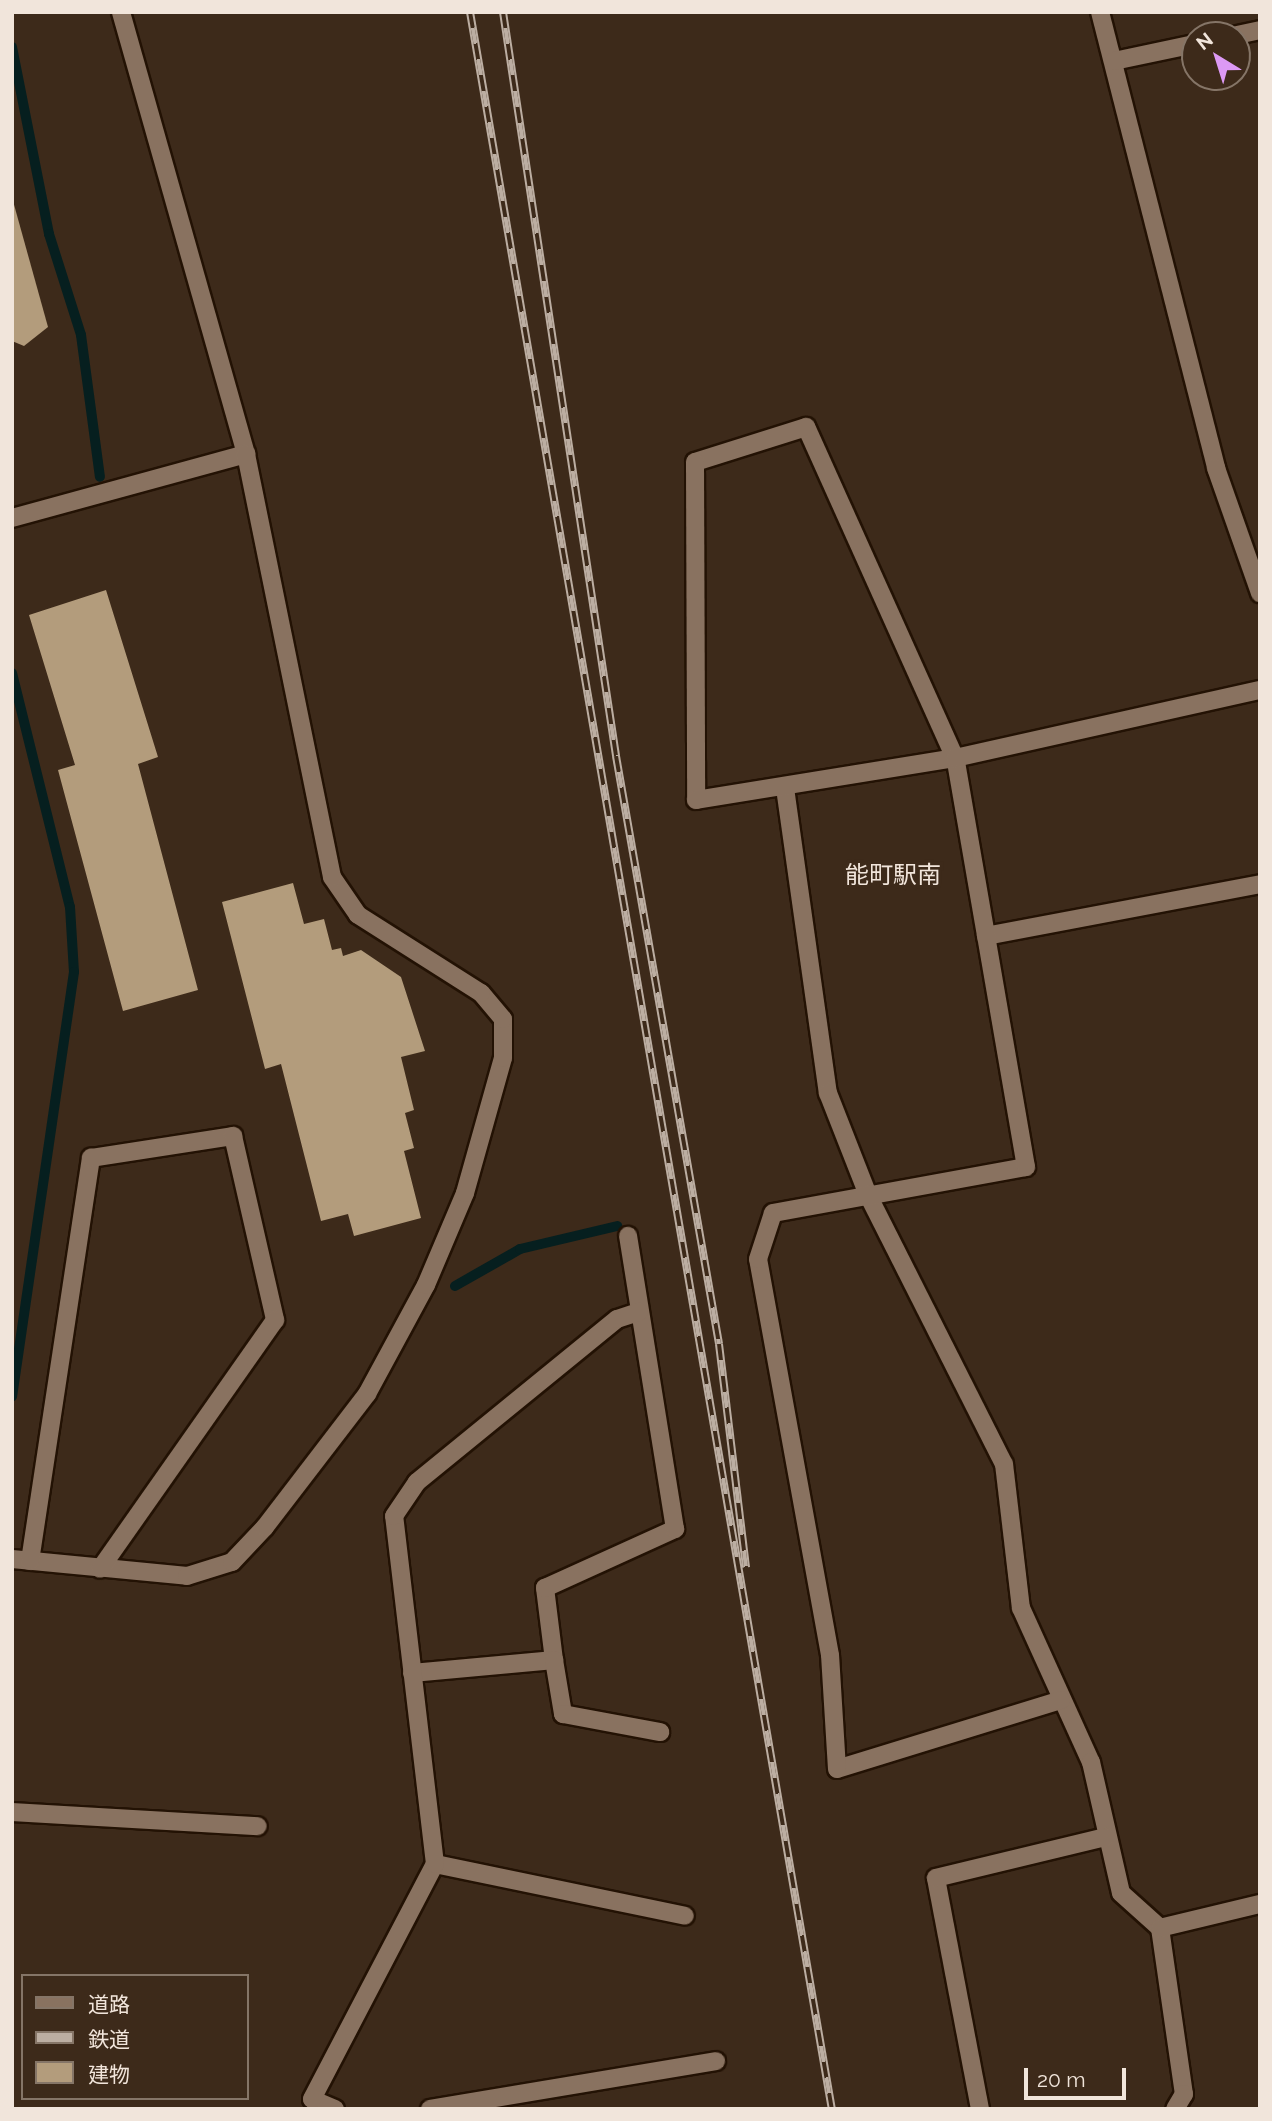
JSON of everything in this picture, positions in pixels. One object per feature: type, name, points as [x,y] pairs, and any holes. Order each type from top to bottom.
[{"type":"street","points":[[100,1569],[275,1320],[233,1136],[91,1158],[21,1560],[100,1569],[187,1576],[232,1562],[265,1527],[367,1394],[426,1284],[465,1193],[503,1058],[503,1019],[481,993],[358,915],[332,877],[246,454],[121,12]]},
{"type":"street","points":[[1100,12],[1216,468],[1260,593]]},
{"type":"street","points":[[1114,61],[1181,47]]},
{"type":"street","points":[[1062,1700],[837,1769],[830,1655],[758,1259],[773,1213],[1026,1167],[955,758],[806,427],[695,461],[696,800],[785,788],[955,758],[1260,690]]},
{"type":"street","points":[[12,518],[246,454]]},
{"type":"street","points":[[785,788],[828,1093],[868,1195],[1004,1464],[1021,1608],[1091,1762],[1105,1837],[1121,1893],[1160,1928],[1184,2094],[1175,2109]]},
{"type":"street","points":[[986,936],[1260,884]]},
{"type":"street","points":[[628,1236],[675,1529],[545,1588],[563,1714],[660,1732]]},
{"type":"street","points":[[335,2109],[309,2104],[435,1864],[394,1516],[417,1482],[617,1319],[639,1312]]},
{"type":"street","points":[[412,1673],[554,1660]]},
{"type":"street","points":[[12,1812],[258,1826]]},
{"type":"street","points":[[981,2109],[936,1878],[1105,1837]]},
{"type":"street","points":[[435,1864],[685,1916]]},
{"type":"street","points":[[1160,1928],[1260,1904]]},
{"type":"street","points":[[430,2109],[716,2061]]},
{"type":"building","points":[[13,201],[48,327],[24,346],[12,341]]},
{"type":"building","points":[[106,590],[158,757],[138,764],[198,990],[123,1011],[58,770],[75,765],[29,615]]},
{"type":"building","points":[[293,883],[304,924],[324,919],[332,950],[341,948],[343,956],[361,950],[401,977],[425,1051],[401,1057],[414,1110],[405,1113],[414,1148],[404,1151],[421,1218],[354,1236],[348,1214],[321,1221],[281,1064],[265,1069],[222,902]]},
{"type":"waterway","points":[[12,47],[49,234],[81,335],[100,477]]},
{"type":"waterway","points":[[12,673],[70,907],[74,972],[12,1397]]},
{"type":"waterway","points":[[455,1286],[520,1249],[617,1226]]},
{"type":"railway","points":[[470,12],[832,2109]]},
{"type":"railway","points":[[503,12],[616,756],[719,1344],[746,1567]]},
{"type":"district","name":"能町駅南","points":[[893,875]]}]
